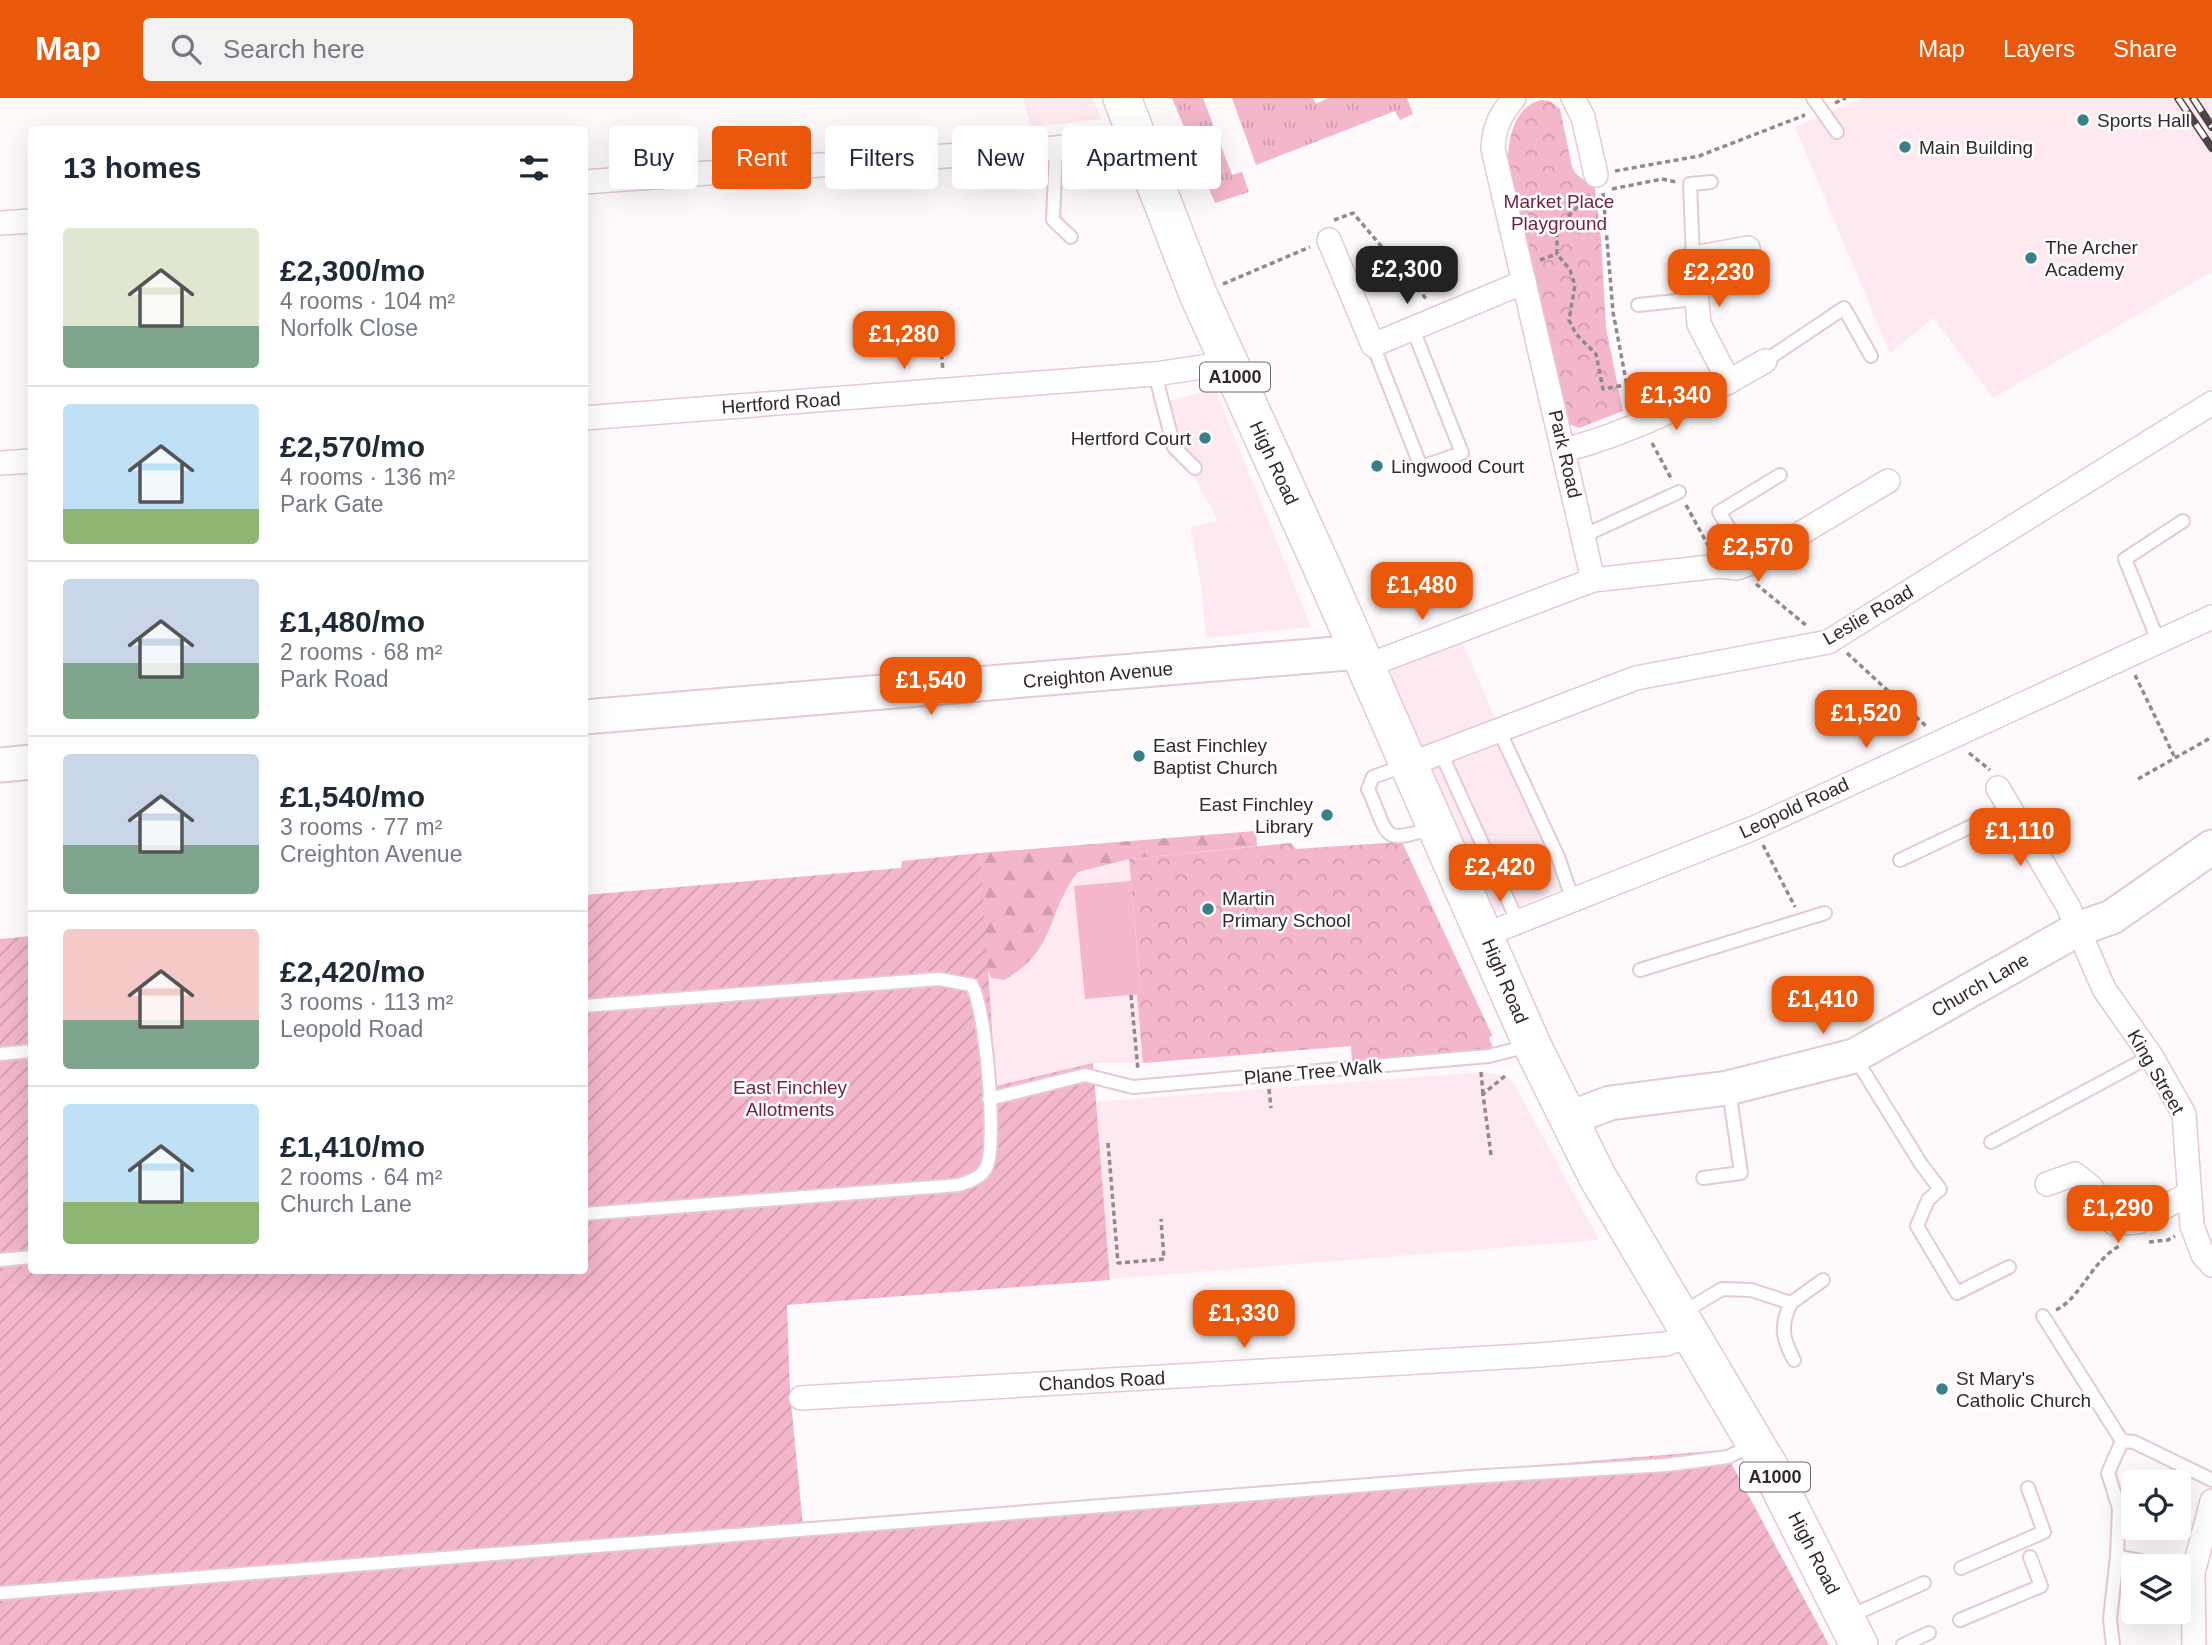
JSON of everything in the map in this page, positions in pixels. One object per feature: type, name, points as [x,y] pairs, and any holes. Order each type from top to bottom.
[{"type":"main road","name":"High Road","points":[[1122,98],[1133,126]]},
{"type":"main road","name":"High Road","points":[[1157,189],[1198,294],[1363,659],[1424,758],[1435,827],[1567,1119],[1630,1233],[1687,1324],[1756,1444],[1853,1631]]},
{"type":"street","name":"Park Road","points":[[1514,98],[1501,114],[1494,131],[1493,149],[1528,272],[1593,580]]},
{"type":"street","points":[[1573,98],[1583,117],[1598,185]]},
{"type":"street","points":[[588,181],[1062,147]]},
{"type":"street","points":[[0,223],[28,221]]},
{"type":"street","points":[[1329,240],[1373,345],[1528,272]]},
{"type":"street","points":[[1729,382],[1699,324],[1693,258],[1748,248]]},
{"type":"street","points":[[1565,450],[1602,440],[1641,424],[1729,382],[1765,361]]},
{"type":"street","name":"Hertford Road","points":[[588,418],[1155,374],[1229,363]]},
{"type":"street","name":"Leslie Road","points":[[1424,758],[1636,678],[1830,641],[2212,403]]},
{"type":"street","points":[[0,463],[28,461]]},
{"type":"street","points":[[1363,659],[1593,580],[1744,565],[1888,481]]},
{"type":"street","name":"Leopold Road","points":[[1485,935],[1517,920],[1754,828],[1944,738],[2212,617]]},
{"type":"street","name":"Creighton Avenue","points":[[588,717],[1363,659]]},
{"type":"street","points":[[0,765],[28,762]]},
{"type":"street","name":"King Street","points":[[1998,788],[2068,906],[2104,989],[2151,1056],[2183,1114],[2192,1226],[2203,1255],[2212,1265]]},
{"type":"street","name":"Church Lane","points":[[1567,1119],[1610,1103],[1728,1088],[1854,1056],[2078,929],[2112,918],[2212,847]]},
{"type":"street","points":[[2048,1184],[2075,1174],[2091,1186],[2113,1223],[2138,1222],[2188,1194]]},
{"type":"street","name":"Chandos Road","points":[[801,1398],[1539,1355],[1666,1344],[1687,1324]]},
{"type":"street","points":[[2191,1559],[2212,1502]]},
{"type":"street","points":[[2191,1618],[2194,1645]]},
{"type":"lane","points":[[1813,98],[1837,132]]},
{"type":"lane","points":[[1056,148],[1053,220],[1071,237]]},
{"type":"lane","points":[[1693,258],[1690,184],[1711,182]]},
{"type":"lane","points":[[1638,305],[1695,299]]},
{"type":"lane","points":[[1765,361],[1844,309],[1871,356]]},
{"type":"lane","points":[[1373,345],[1421,467],[1462,453],[1412,327]]},
{"type":"lane","points":[[1155,374],[1174,447],[1195,468]]},
{"type":"lane","points":[[1744,565],[1719,512],[1780,475]]},
{"type":"lane","points":[[1583,536],[1679,492]]},
{"type":"lane","points":[[2159,643],[2125,559],[2183,522]]},
{"type":"lane","points":[[1499,730],[1558,857],[1573,900]]},
{"type":"lane","name":"High Road","points":[[1424,758],[1517,920]]},
{"type":"lane","points":[[1900,860],[2010,808]]},
{"type":"lane","points":[[1640,970],[1825,913]]},
{"type":"lane","points":[[588,1006],[939,979],[958,980],[972,985],[977,994],[989,1099],[988,1164],[978,1177],[959,1185],[588,1214]]},
{"type":"lane","name":"Plane Tree Walk","points":[[989,1099],[1094,1075],[1133,1087],[1479,1057],[1532,1045]]},
{"type":"lane","points":[[0,1054],[28,1051]]},
{"type":"lane","points":[[1854,1056],[1921,1164],[1940,1189],[1928,1200],[1917,1226],[1957,1293],[2008,1267]]},
{"type":"lane","points":[[1991,1142],[2151,1056]]},
{"type":"lane","points":[[1703,1178],[1741,1173],[1728,1088]]},
{"type":"lane","points":[[0,1260],[28,1257]]},
{"type":"lane","points":[[1794,1360],[1783,1338],[1783,1320],[1791,1303],[1823,1280]]},
{"type":"lane","points":[[1687,1324],[1722,1289],[1751,1290],[1791,1303]]},
{"type":"lane","points":[[2043,1316],[2122,1441]]},
{"type":"lane","points":[[2122,1441],[2134,1442],[2212,1480]]},
{"type":"lane","points":[[2113,1645],[2110,1619],[2119,1508],[2108,1474],[2122,1441]]},
{"type":"lane","points":[[0,1593],[1456,1478],[1666,1465],[1728,1457],[1756,1444]]},
{"type":"lane","points":[[1961,1568],[2044,1532],[2028,1488]]},
{"type":"lane","points":[[2117,1556],[2121,1557]]},
{"type":"lane","points":[[1960,1620],[2041,1586],[2030,1557]]},
{"type":"lane","points":[[1853,1631],[1924,1583]]},
{"type":"lane","points":[[1903,1645],[1929,1633]]},
{"type":"path","points":[[1625,384],[1603,389],[1596,354],[1572,328],[1570,314],[1575,285],[1570,270],[1557,254],[1557,227],[1563,218],[1585,202],[1598,185],[1699,156],[1846,98]]},
{"type":"path","points":[[1598,185],[1662,179],[1690,184]]},
{"type":"path","points":[[1598,185],[1613,312],[1625,384],[1632,413],[1641,424]]},
{"type":"path","points":[[1528,272],[1557,254]]},
{"type":"path","points":[[938,312],[943,372]]},
{"type":"path","points":[[1744,565],[1944,738],[1999,778],[1998,788]]},
{"type":"path","points":[[2126,657],[2175,758]]},
{"type":"path","points":[[2138,779],[2212,737]]},
{"type":"path","points":[[1754,828],[1802,921]]},
{"type":"path","points":[[1132,995],[1138,1064]]},
{"type":"path","points":[[1479,1057],[1491,1155]]},
{"type":"path","points":[[1483,1094],[1505,1076]]},
{"type":"path","points":[[1108,1143],[1118,1263],[1164,1259],[1161,1219]]},
{"type":"path","points":[[2146,1242],[2168,1240],[2192,1226]]},
{"type":"path","points":[[2043,1316],[2066,1305],[2103,1255],[2123,1244]]},
{"type":"shaded area","points":[[1023,98],[1093,98],[1101,119],[1040,126],[1031,126]]},
{"type":"shaded area","name":"The Archer Academy","points":[[1862,98],[2212,98],[2212,272],[1993,398],[1933,318],[1890,353],[1795,127]]},
{"type":"shaded area","points":[[1215,389],[1311,627],[1206,638],[1201,584],[1190,527],[1218,521],[1192,472],[1167,450],[1164,402]]},
{"type":"shaded area","points":[[1462,642],[1568,886],[1521,905],[1490,913],[1383,670]]},
{"type":"shaded area","name":"Martin Primary School","points":[[1256,831],[1257,846],[1291,843],[1297,849],[1402,842],[1492,1035],[1489,1038],[1494,1050],[1351,1046],[1143,1063],[1093,1063],[996,1086],[980,853]]},
{"type":"shaded area","points":[[1481,1072],[1505,1076],[1514,1084],[1599,1240],[1110,1279],[1096,1102]]},
{"type":"green space","points":[[1172,98],[1203,98],[1214,126],[1183,126]]},
{"type":"green space","points":[[1232,98],[1313,98],[1316,104],[1328,98],[1407,98],[1413,114],[1400,120],[1395,111],[1256,165]]},
{"type":"green space","name":"Market Place Playground","points":[[1541,100],[1550,101],[1560,109],[1572,167],[1576,174],[1595,188],[1606,328],[1623,411],[1579,428],[1569,424],[1508,169],[1513,128],[1523,110]]},
{"type":"green space","points":[[1221,146],[1232,175],[1242,172],[1249,192],[1215,203],[1209,189],[1221,189]]},
{"type":"green space","points":[[1256,831],[1257,846],[1129,859],[1078,872],[1068,886],[1050,929],[1034,955],[1022,968],[1004,980],[991,978],[986,965],[980,853]]},
{"type":"green space","name":"Martin Primary School","points":[[1402,842],[1492,1035],[1489,1038],[1494,1050],[1352,1063],[1351,1046],[1143,1063],[1137,995],[1141,993],[1129,859],[1291,843],[1296,849]]},
{"type":"green space","name":"East Finchley Allotments","points":[[980,853],[996,1086],[1093,1063],[1110,1280],[787,1305],[790,1392],[803,1526],[1724,1450],[1829,1645],[0,1645],[0,939],[28,936],[28,1274],[588,1274],[588,895],[901,868],[902,861]]},
{"type":"green space","points":[[1131,881],[1141,994],[1085,999],[1074,886]]},
{"type":"railway","points":[[2178,98],[2212,148]]},
{"type":"railway","points":[[2193,98],[2212,127]]},
{"type":"place","name":"Sports Hall","points":[[2083,120]]},
{"type":"place","name":"Main Building","points":[[1905,147]]},
{"type":"place","name":"The Archer Academy","points":[[2031,258]]},
{"type":"place","name":"Hertford Court","points":[[1205,438]]},
{"type":"place","name":"Lingwood Court","points":[[1377,466]]},
{"type":"place","name":"East Finchley Baptist Church","points":[[1139,756]]},
{"type":"place","name":"East Finchley Library","points":[[1327,815]]},
{"type":"place","name":"Martin Primary School","points":[[1208,909]]},
{"type":"place","name":"St Mary's Catholic Church","points":[[1942,1389]]}]
